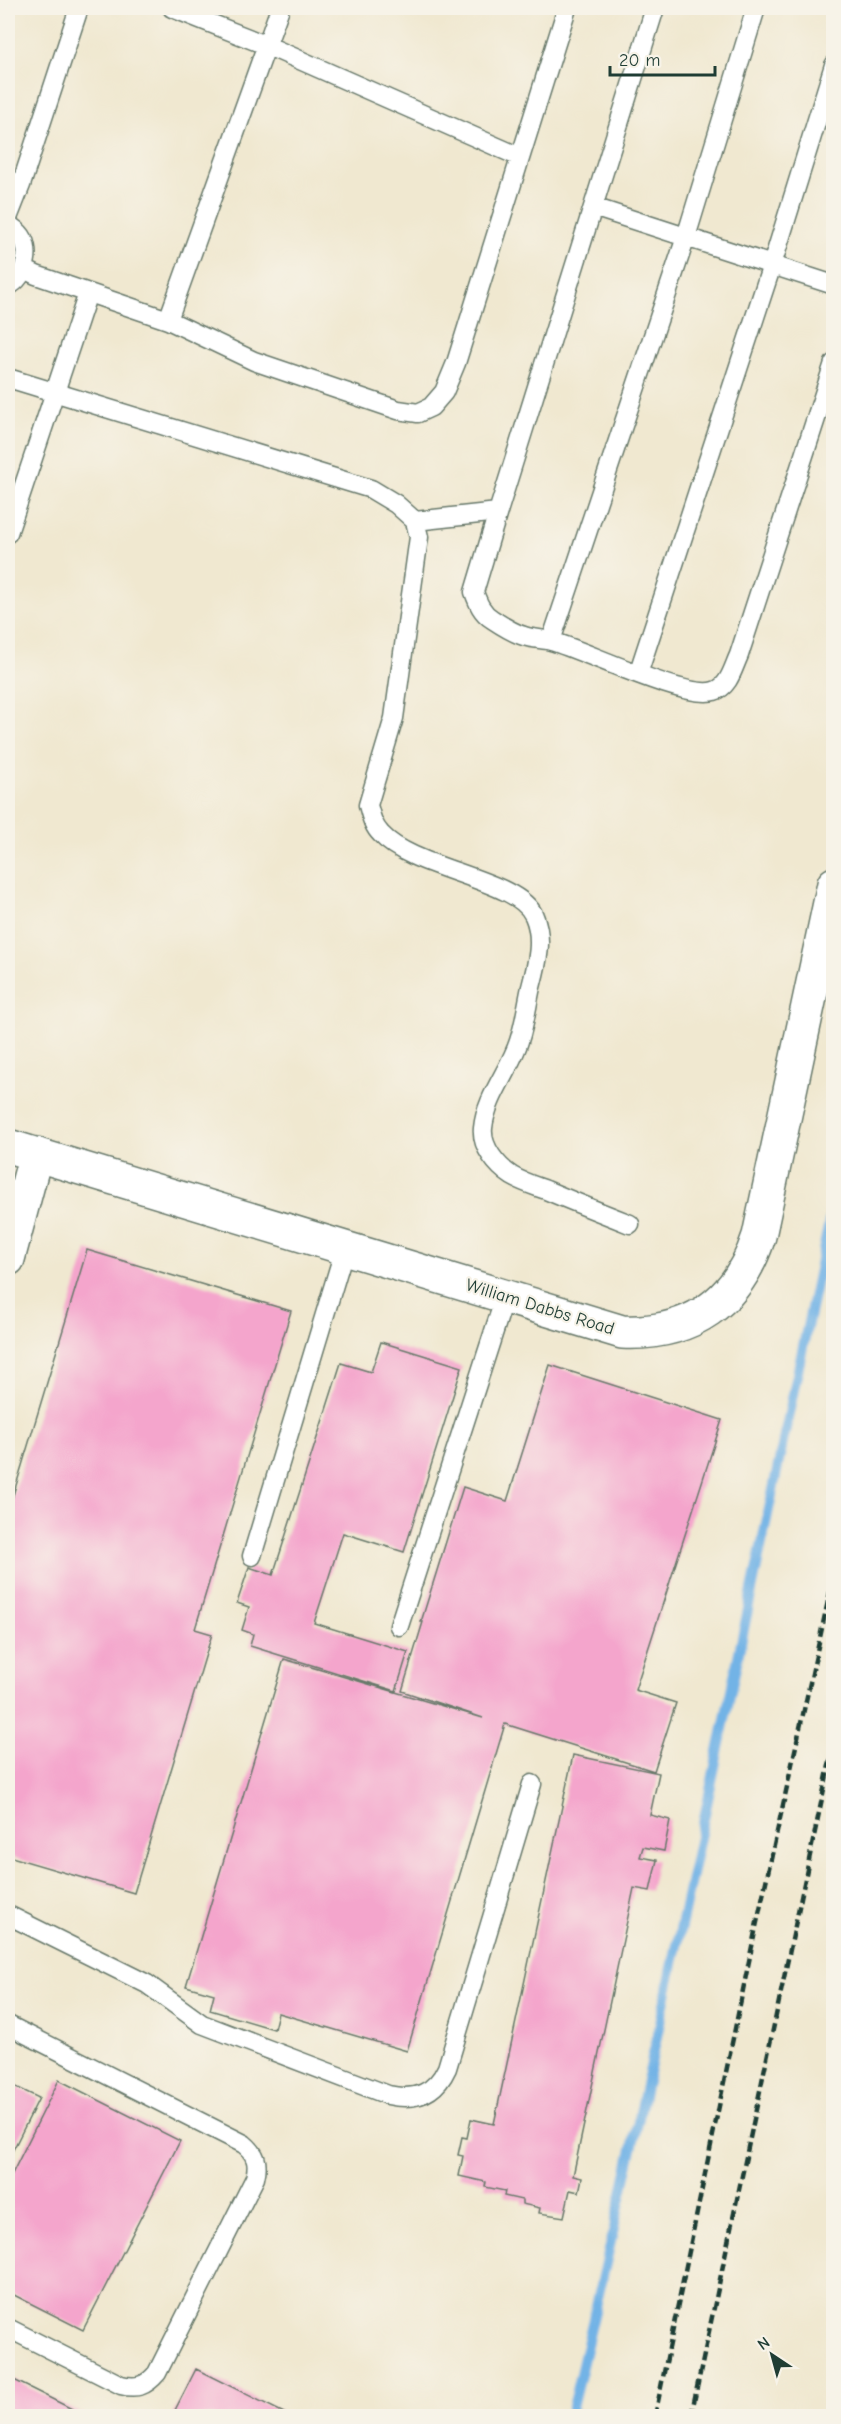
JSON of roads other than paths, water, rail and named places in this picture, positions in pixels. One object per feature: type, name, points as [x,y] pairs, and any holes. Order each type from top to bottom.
[{"type":"street","name":"William Dabbs Road","points":[[22,1150],[622,1332],[641,1333],[677,1327],[694,1319],[727,1295],[741,1278],[752,1258],[759,1236],[834,884]]},
{"type":"street","points":[[8,1259],[22,1150]]},
{"type":"lane","points":[[8,218],[79,8]]},
{"type":"lane","points":[[172,8],[268,46],[520,157]]},
{"type":"lane","points":[[168,320],[280,8]]},
{"type":"lane","points":[[24,269],[168,320],[254,361],[343,390],[380,406],[418,413],[431,406],[444,392],[456,363],[567,8]]},
{"type":"lane","points":[[655,8],[476,583],[474,592],[483,612],[489,618],[524,636],[551,641],[638,674],[698,692],[712,692],[721,688],[728,681],[739,655],[834,363]]},
{"type":"lane","points":[[551,641],[686,237],[756,8]]},
{"type":"lane","points":[[638,674],[772,265],[834,65]]},
{"type":"lane","points":[[593,207],[834,285]]},
{"type":"lane","points":[[8,224],[21,234],[27,250],[24,269],[13,284],[8,286]]},
{"type":"lane","points":[[8,533],[88,293]]},
{"type":"lane","points":[[8,378],[371,489],[396,504],[415,521],[419,537],[394,718],[368,806],[372,819],[384,837],[408,854],[500,888],[529,907],[538,933],[538,956],[519,1041],[487,1111],[483,1142],[490,1155],[513,1176],[630,1224]]},
{"type":"lane","points":[[415,521],[498,512]]},
{"type":"lane","points":[[252,1556],[345,1248]]},
{"type":"lane","points":[[399,1626],[505,1297]]},
{"type":"lane","points":[[8,1915],[147,1984],[202,2024],[388,2095],[412,2098],[434,2088],[447,2068],[532,1784]]},
{"type":"lane","points":[[8,2025],[244,2144],[256,2159],[258,2169],[157,2373],[150,2381],[131,2388],[121,2385],[8,2328]]},
{"type":"waterway","points":[[570,2416],[673,1961],[834,1199]]},
{"type":"railway","points":[[655,2416],[756,1927],[834,1574]]},
{"type":"railway","points":[[691,2416],[834,1742]]}]
